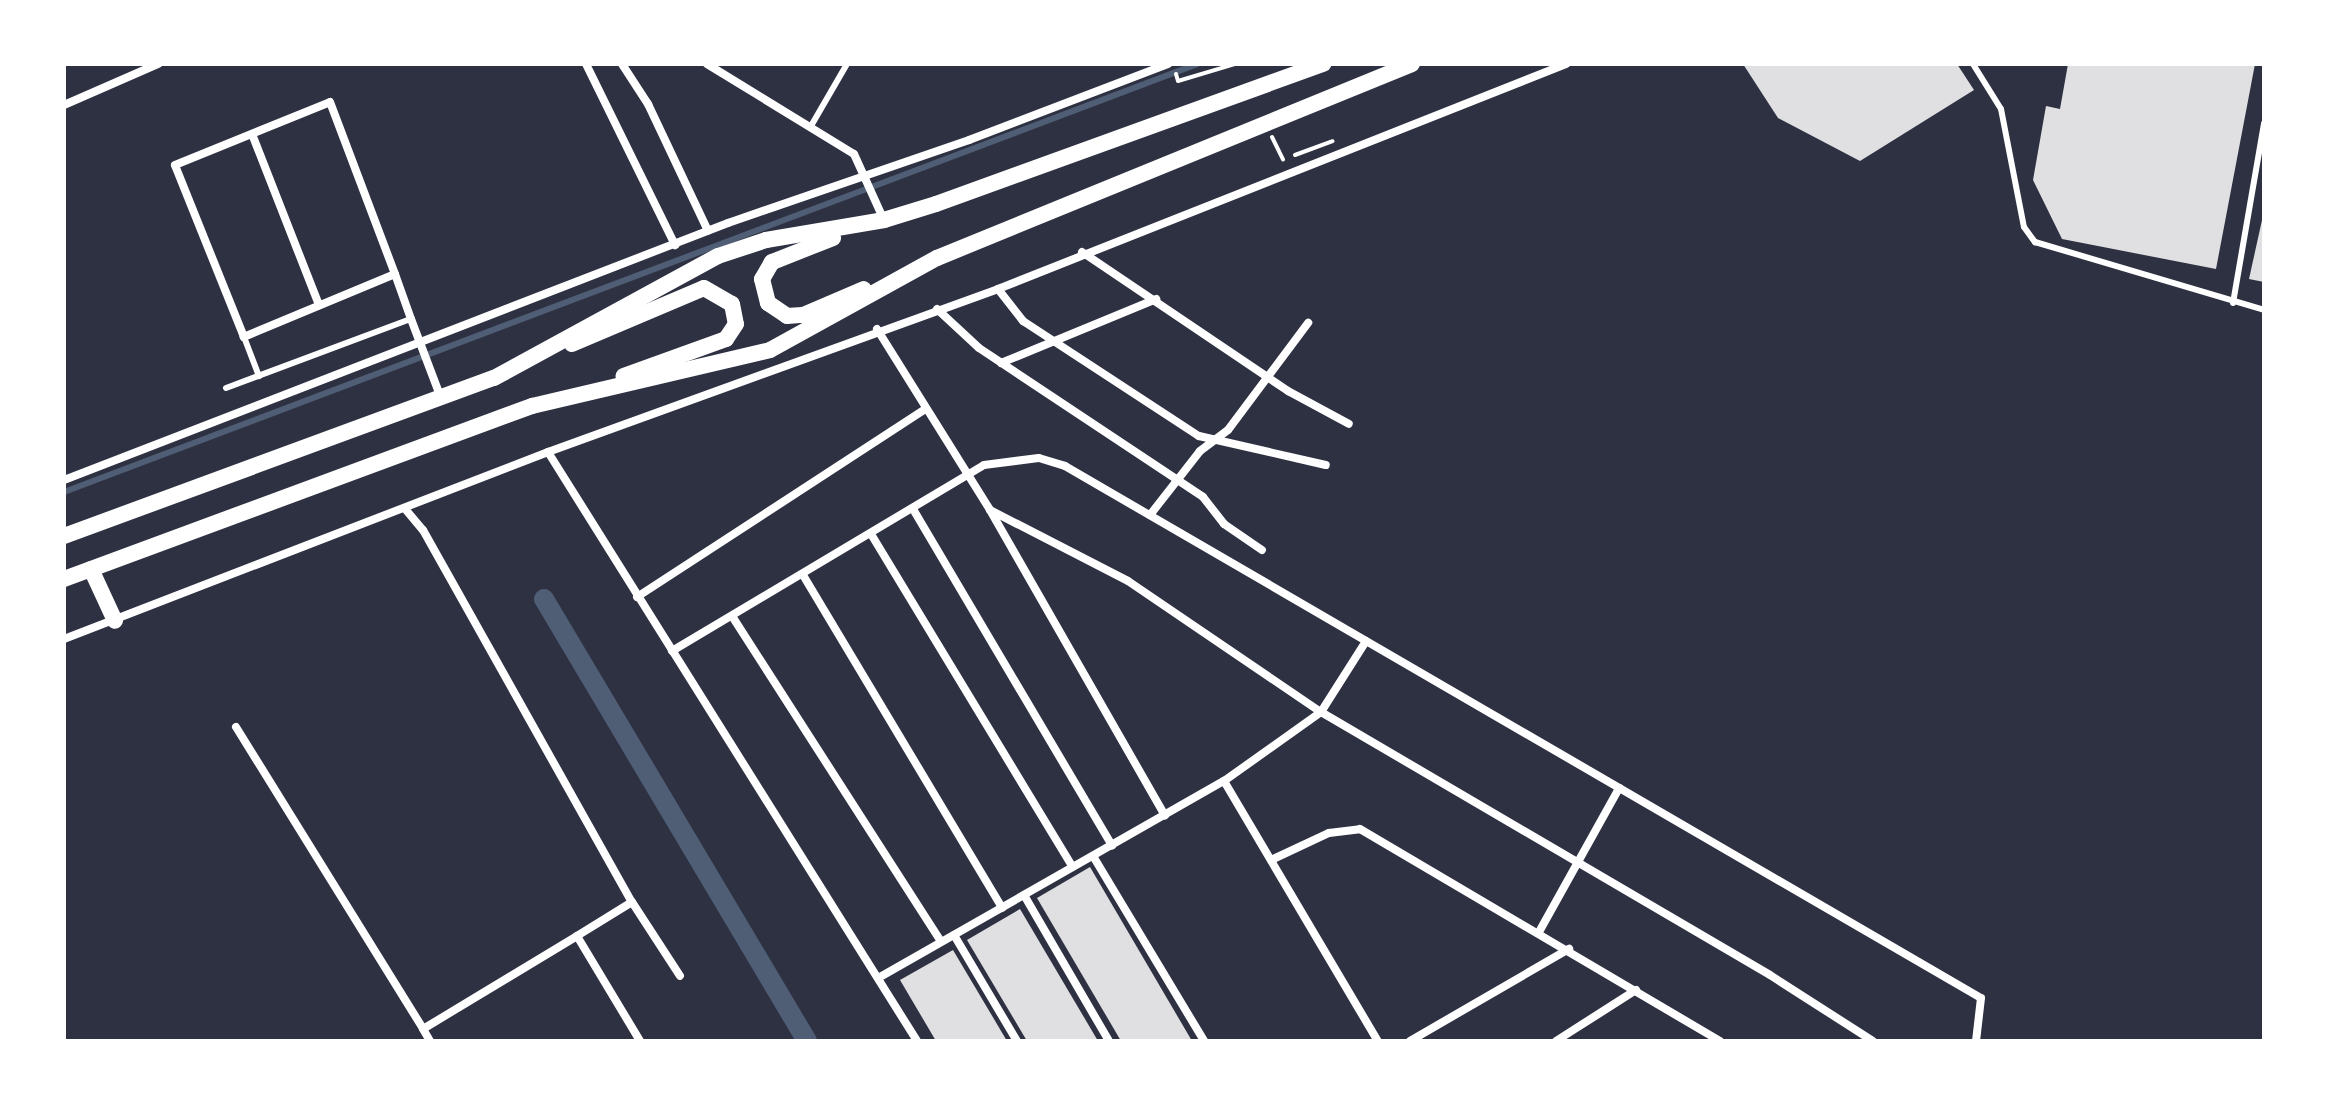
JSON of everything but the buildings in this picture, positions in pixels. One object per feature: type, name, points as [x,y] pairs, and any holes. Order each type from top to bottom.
[{"type":"main road","points":[[1323,64],[772,262],[762,279],[768,303],[787,316],[803,315],[1412,64]]},
{"type":"main road","points":[[494,378],[718,256],[766,240],[884,220]]},
{"type":"main road","points":[[540,404],[770,350],[928,262]]},
{"type":"main road","points":[[64,536],[494,378],[704,288],[732,304],[736,324],[726,339],[64,579]]},
{"type":"main road","points":[[91,569],[115,621]]},
{"type":"street","points":[[64,105],[158,64]]},
{"type":"street","points":[[586,64],[675,245]]},
{"type":"street","points":[[622,64],[648,104],[708,231]]},
{"type":"street","points":[[707,64],[854,154],[867,175],[884,220]]},
{"type":"street","points":[[64,480],[421,346],[708,231],[1168,64]]},
{"type":"street","points":[[64,639],[406,510],[548,452],[877,329],[998,289],[1082,252],[1566,64]]},
{"type":"street","points":[[395,274],[244,337],[175,165],[330,102],[395,274],[441,398]]},
{"type":"street","points":[[252,134],[319,305]]},
{"type":"street","points":[[1082,252],[1268,377],[1349,424]]},
{"type":"street","points":[[998,289],[1008,308],[1145,404],[1213,439],[1326,465]]},
{"type":"street","points":[[1001,363],[1056,341],[1090,322],[1156,299]]},
{"type":"street","points":[[937,309],[952,328],[1001,363],[1203,497],[1224,524],[1262,550]]},
{"type":"street","points":[[1150,515],[1175,480],[1213,439],[1228,430],[1308,323]]},
{"type":"street","points":[[877,329],[965,477],[990,510],[1165,815]]},
{"type":"street","points":[[637,597],[925,409]]},
{"type":"street","points":[[548,452],[880,977],[917,1041]]},
{"type":"street","points":[[672,651],[984,465],[1039,458],[1065,466],[1981,998],[1976,1041]]},
{"type":"street","points":[[913,509],[1112,845]]},
{"type":"street","points":[[406,510],[423,530],[632,902],[680,976]]},
{"type":"street","points":[[990,510],[1128,581],[1321,712],[1873,1041]]},
{"type":"street","points":[[871,534],[1073,867]]},
{"type":"street","points":[[803,575],[1002,908]]},
{"type":"street","points":[[732,616],[941,942]]},
{"type":"street","points":[[880,977],[1224,781],[1321,712],[1366,641]]},
{"type":"street","points":[[236,727],[430,1041]]},
{"type":"street","points":[[1224,781],[1378,1041]]},
{"type":"street","points":[[1539,932],[1619,788]]},
{"type":"street","points":[[1271,860],[1329,833],[1360,829],[1569,949],[1720,1041]]},
{"type":"street","points":[[1093,856],[1204,1041]]},
{"type":"street","points":[[1024,895],[1109,1041]]},
{"type":"street","points":[[423,1029],[632,902]]},
{"type":"street","points":[[954,935],[1017,1041]]},
{"type":"street","points":[[577,936],[640,1041]]},
{"type":"street","points":[[1410,1041],[1569,949]]},
{"type":"street","points":[[1556,1041],[1636,990]]},
{"type":"lane","points":[[811,126],[847,64]]},
{"type":"lane","points":[[1973,64],[2001,109],[2024,227],[2035,242],[2264,310]]},
{"type":"lane","points":[[2233,303],[2264,123]]},
{"type":"lane","points":[[226,388],[411,319]]},
{"type":"lane","points":[[244,337],[259,376]]},
{"type":"path","points":[[1178,81],[1235,64]]},
{"type":"path","points":[[1282,161],[1331,138]]},
{"type":"waterway","points":[[64,492],[1197,64]]},
{"type":"waterway","points":[[544,599],[807,1041]]}]
